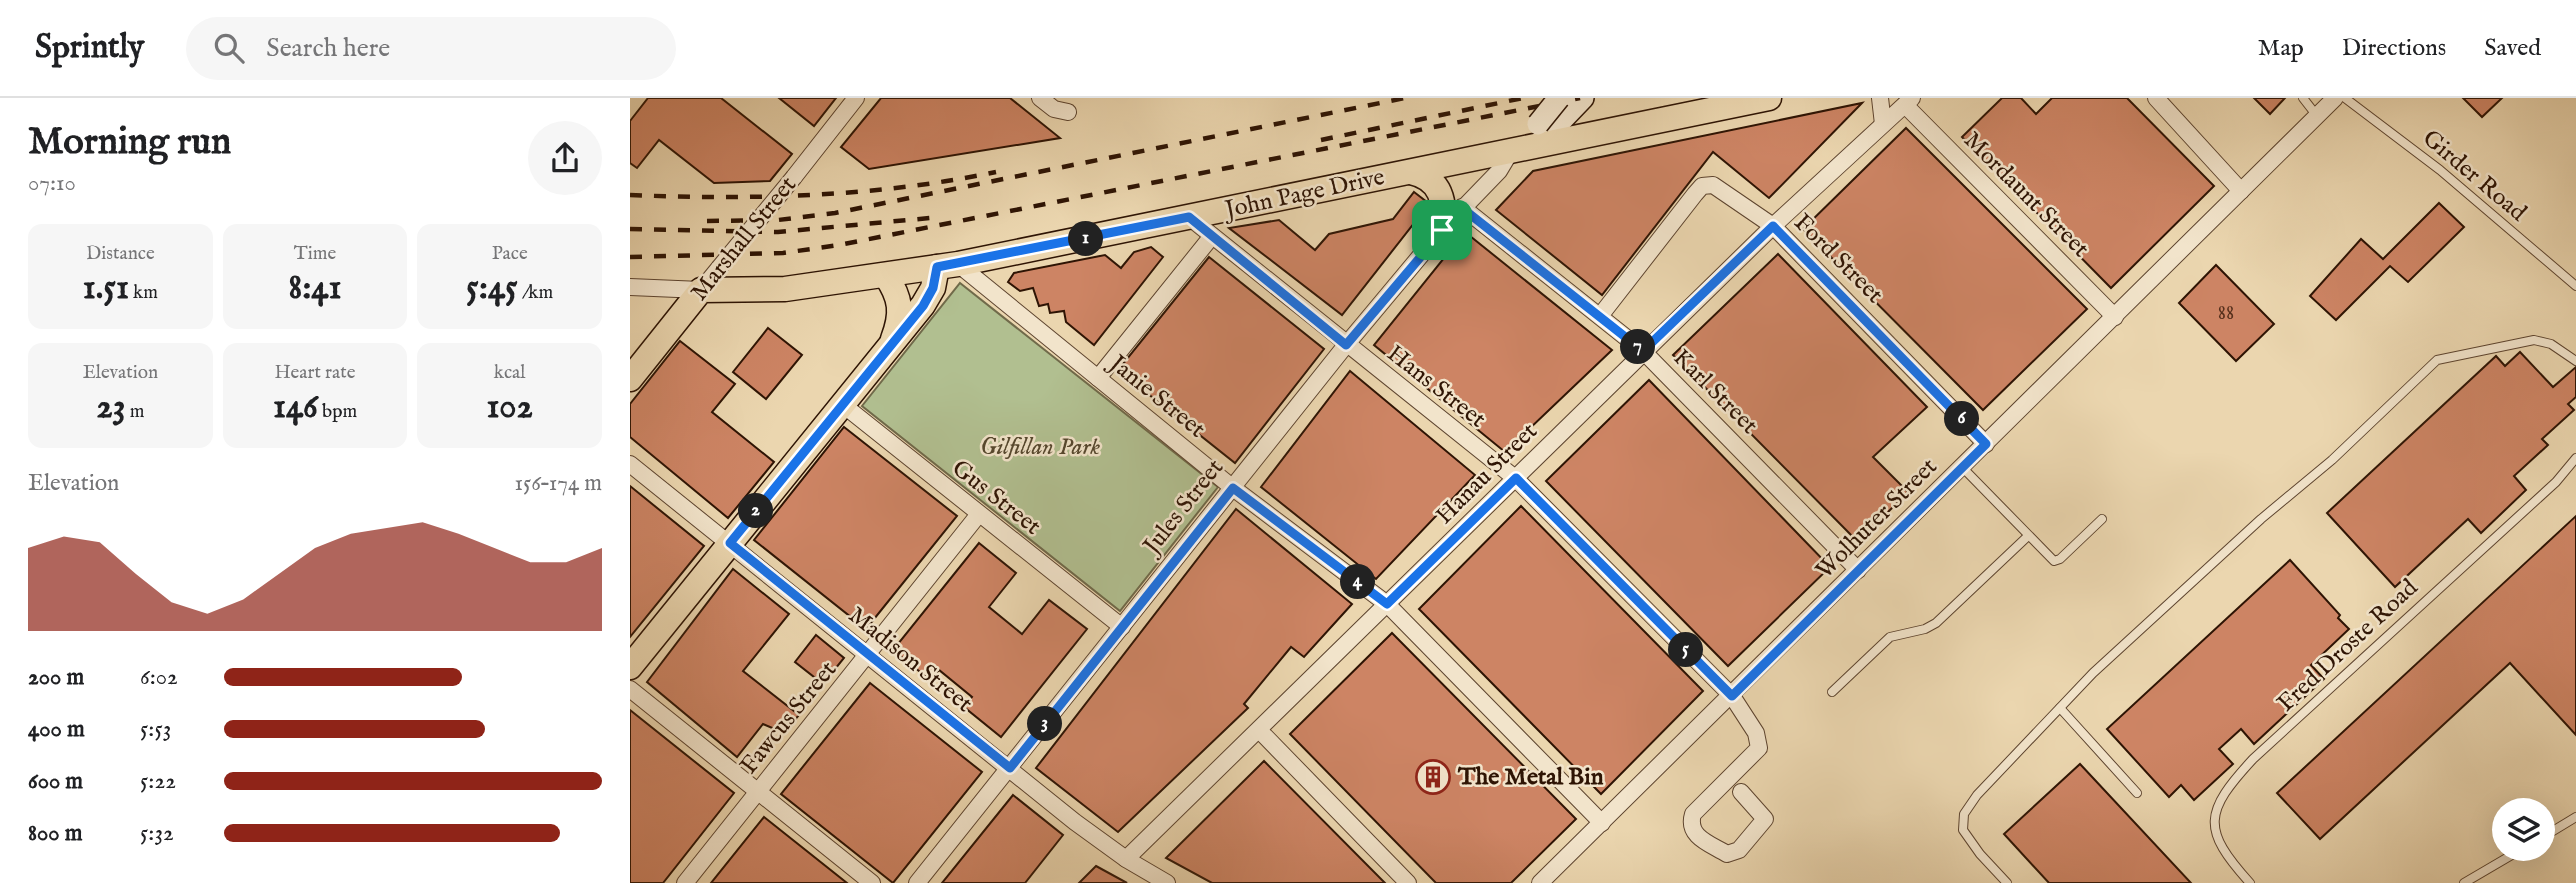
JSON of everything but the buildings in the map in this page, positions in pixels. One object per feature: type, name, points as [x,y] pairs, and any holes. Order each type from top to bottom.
[{"type":"main road","points":[[1545,132],[1559,98]]},
{"type":"main road","points":[[1545,132],[1583,98]]},
{"type":"main road","name":"John Page Drive","points":[[701,290],[785,289],[948,265],[1411,172],[1505,161],[1545,132],[1769,98]]},
{"type":"main road","points":[[1411,172],[1423,175],[1441,193],[1445,205],[1442,230]]},
{"type":"main road","points":[[630,667],[893,339],[923,306],[948,265]]},
{"type":"main road","points":[[886,276],[901,305],[901,320],[893,339]]},
{"type":"main road","name":"Marshall Street","points":[[630,379],[701,290]]},
{"type":"street","name":"Marshall Street","points":[[701,290],[856,98]]},
{"type":"street","points":[[1040,98],[1054,109],[1068,113]]},
{"type":"street","points":[[1880,98],[1883,124]]},
{"type":"street","points":[[2156,98],[2241,191]]},
{"type":"street","name":"Wolhuter Street","points":[[1540,883],[2335,98]]},
{"type":"street","name":"Hanau Street","points":[[1126,859],[1643,351],[1773,226],[1909,102]]},
{"type":"street","name":"Mordaunt Street","points":[[1909,102],[2115,317]]},
{"type":"street","name":"Jules Street","points":[[917,883],[1346,345],[1442,230],[1505,161]]},
{"type":"street","name":"Ford Street","points":[[1600,316],[1703,186],[1708,184],[1724,189],[1773,226],[1986,444]]},
{"type":"street","name":"Karl Street","points":[[1462,208],[1643,351],[1858,570]]},
{"type":"street","name":"Hans Street","points":[[1189,217],[1346,345],[1516,478],[1732,696],[1756,733],[1759,748],[1693,814],[1691,824],[1698,836],[1730,854],[1739,850],[1765,819],[1741,792]]},
{"type":"street","points":[[1098,378],[1212,236]]},
{"type":"street","name":"Janie Street","points":[[948,265],[1098,378],[1233,488],[1387,604],[1602,823]]},
{"type":"street","name":"John Page Drive","points":[[630,287],[701,290]]},
{"type":"street","name":"Gus Street","points":[[842,404],[1122,627]]},
{"type":"street","name":"Madison Street","points":[[630,464],[868,657],[1126,859],[1167,883]]},
{"type":"street","name":"Fawcus Street","points":[[685,883],[868,657],[979,514]]},
{"type":"street","points":[[630,689],[872,883]]},
{"type":"street","points":[[1259,730],[1408,883]]},
{"type":"lane","points":[[2303,98],[2317,116]]},
{"type":"lane","name":"Girder Road","points":[[2345,98],[2440,170],[2576,286]]},
{"type":"lane","points":[[2007,883],[1980,855],[1963,830],[1964,814],[1977,795],[2093,673],[2191,582],[2333,460],[2437,360],[2533,340],[2551,344],[2576,361]]},
{"type":"lane","name":"Fred Droste Road","points":[[2250,883],[2218,843],[2215,817],[2225,789],[2263,750],[2556,482],[2576,458]]},
{"type":"lane","points":[[1962,467],[2054,561],[2060,559],[2102,519]]},
{"type":"lane","points":[[1832,692],[1890,637],[1925,629],[1936,623],[2028,536]]},
{"type":"lane","points":[[2060,708],[2137,793]]},
{"type":"lane","points":[[2555,829],[2576,817]]},
{"type":"lane","points":[[2464,883],[2502,861]]},
{"type":"green space","name":"Gilfillan Park","points":[[960,283],[1218,487],[1120,611],[862,406]]},
{"type":"railway","points":[[707,221],[778,220],[835,213],[1405,98]]},
{"type":"railway","points":[[1321,140],[1523,98]]},
{"type":"railway","points":[[630,257],[783,253],[839,245],[1580,98]]},
{"type":"railway","points":[[630,195],[814,195],[905,187],[996,172]]},
{"type":"railway","points":[[630,229],[778,232],[930,218]]},
{"type":"place","name":"The Metal Bin","points":[[1433,777]]},
{"type":"route","points":[[1462,208],[1643,351],[1773,226],[1986,444],[1732,696],[1516,478],[1387,604],[1233,488],[1010,768],[868,657],[730,543],[893,339],[923,306],[933,288],[937,267],[1189,217],[1346,345],[1442,230],[1462,208]]}]
